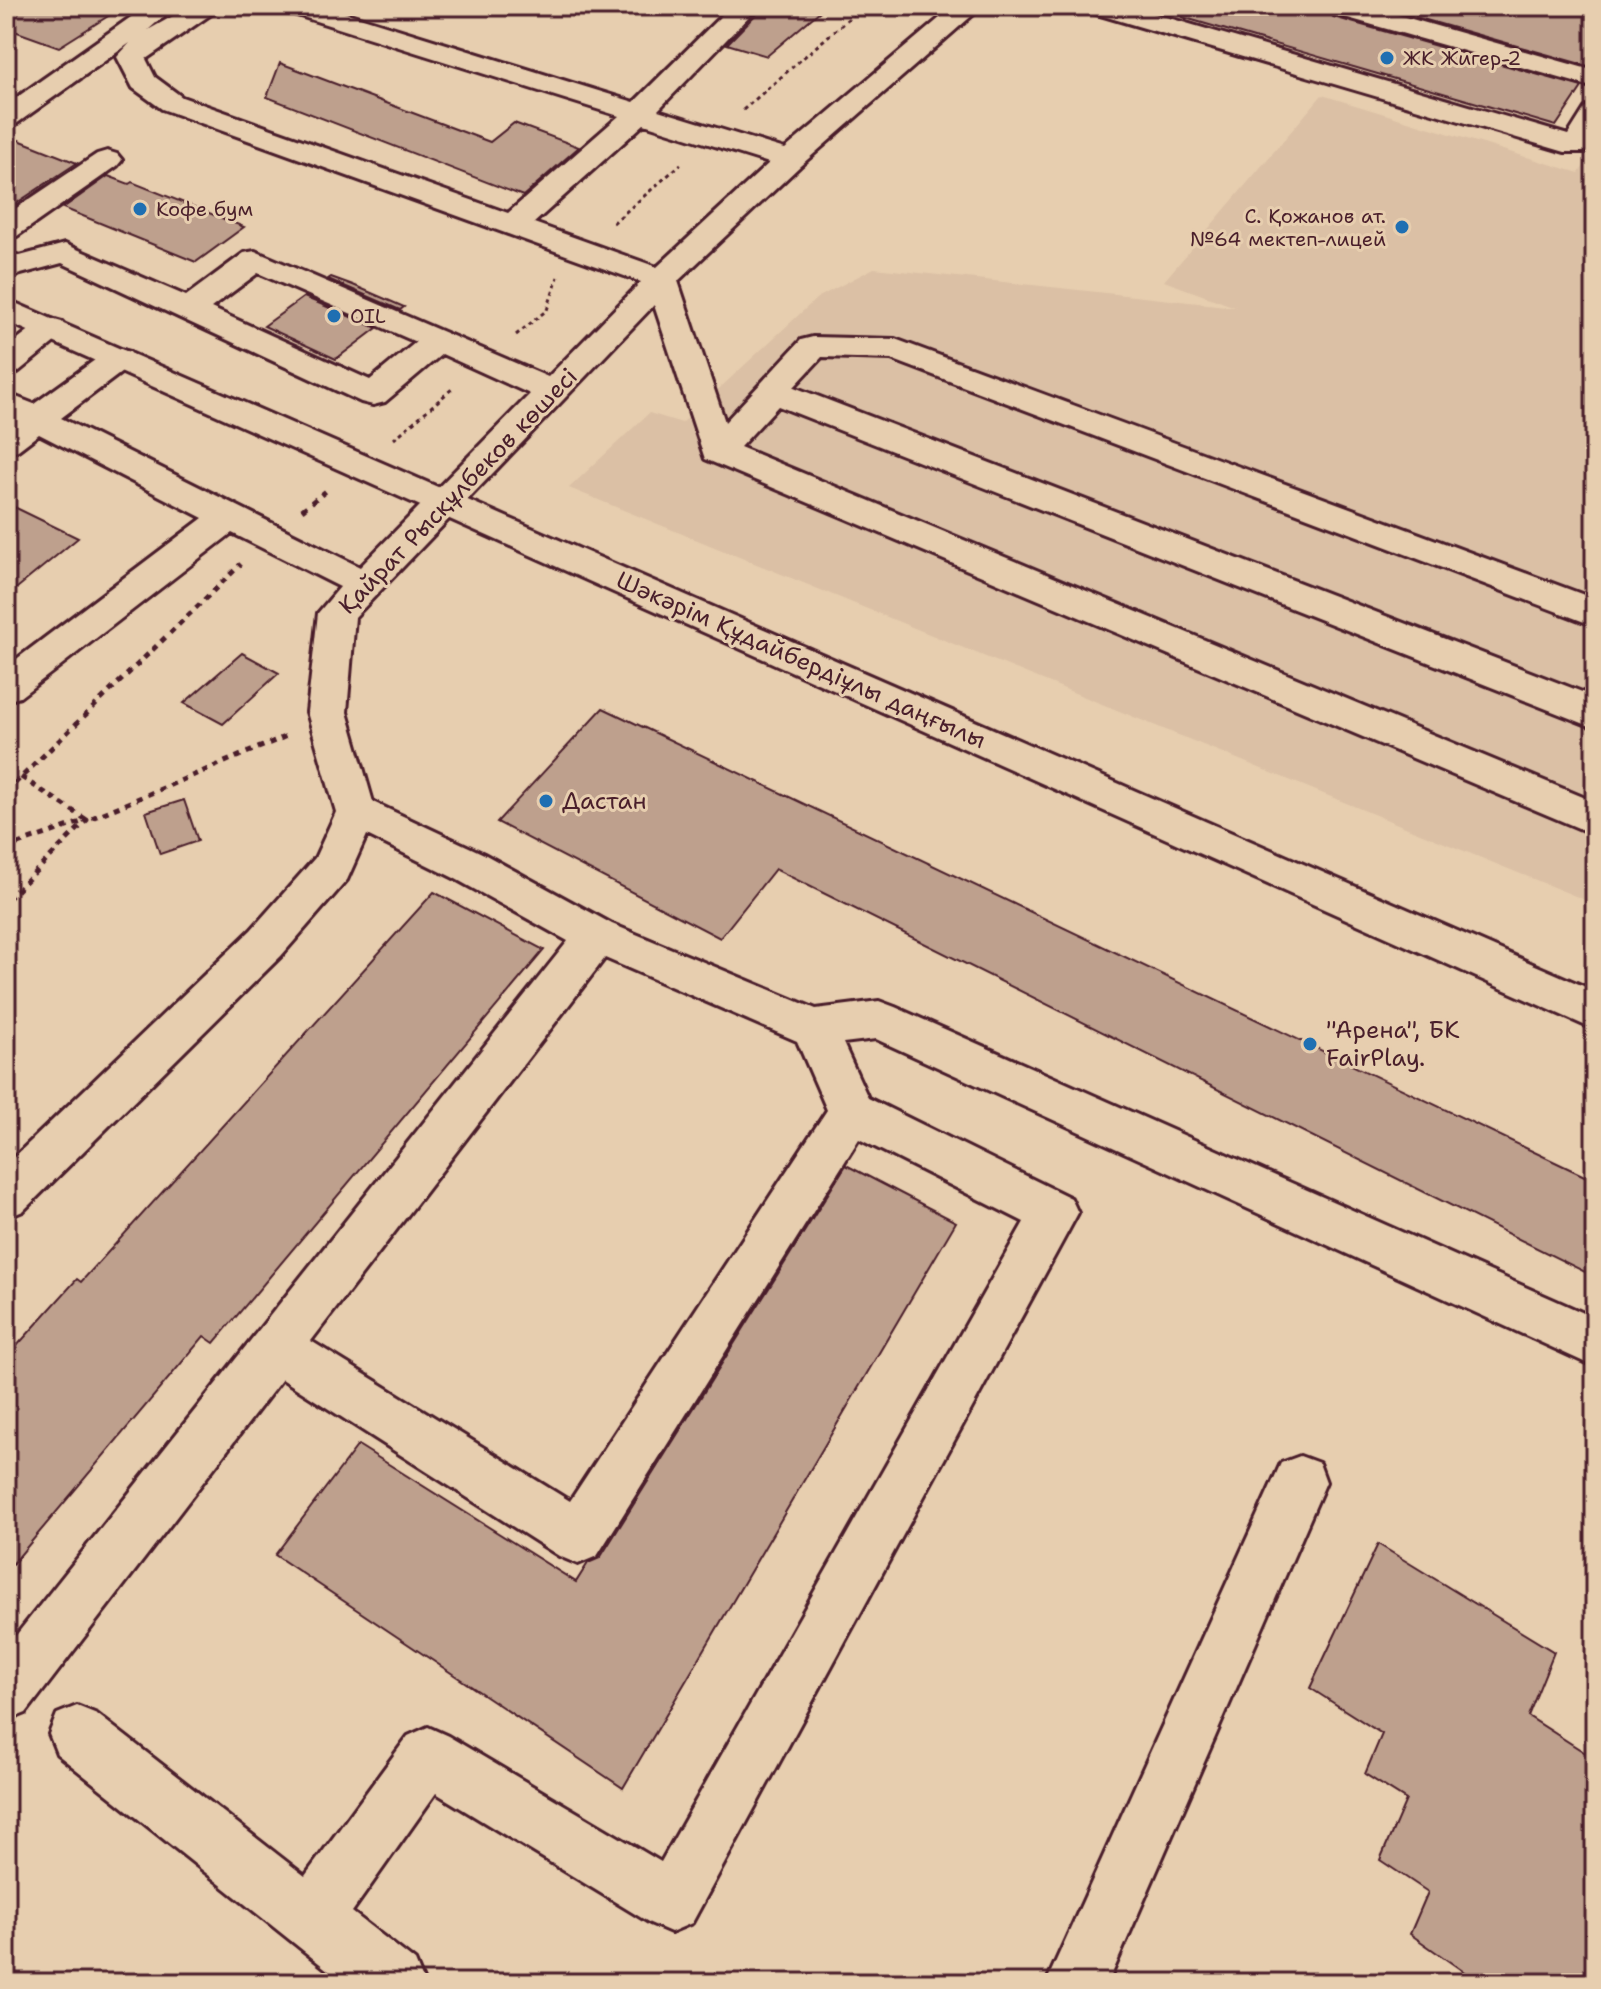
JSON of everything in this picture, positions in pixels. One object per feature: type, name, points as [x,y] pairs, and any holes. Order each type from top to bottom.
[{"type":"street","points":[[6,118],[163,6]]},
{"type":"street","points":[[210,6],[148,42],[131,57],[143,82],[172,103],[662,279],[717,451],[1595,819]]},
{"type":"street","points":[[296,6],[790,160]]},
{"type":"street","name":"Қайрат Рысқұлбеков көшесі","points":[[356,812],[327,712],[337,613],[662,279],[790,160],[970,6]]},
{"type":"street","points":[[1099,6],[1575,146],[1595,114]]},
{"type":"street","points":[[1345,6],[1343,8],[1595,80]]},
{"type":"street","points":[[512,226],[639,113],[731,9]]},
{"type":"street","points":[[6,229],[107,160]]},
{"type":"street","points":[[6,261],[17,266],[65,253],[373,394],[439,340]]},
{"type":"street","points":[[188,310],[255,260],[551,391]]},
{"type":"street","name":"Шәкәрім Құдайбердіұлы даңғылы","points":[[6,309],[1595,1011]]},
{"type":"street","points":[[6,365],[51,329]]},
{"type":"street","points":[[717,451],[813,347],[895,349],[1595,613]]},
{"type":"street","points":[[6,442],[22,411],[118,359]]},
{"type":"street","points":[[772,391],[1595,713]]},
{"type":"street","points":[[22,411],[364,584]]},
{"type":"street","points":[[6,687],[230,516]]},
{"type":"street","points":[[6,1196],[266,943],[332,868],[356,812],[469,866],[597,936],[814,1028],[879,1020],[1595,1343]]},
{"type":"street","points":[[6,1693],[597,936]]},
{"type":"street","points":[[311,1919],[428,1756],[671,1902],[1054,1213],[851,1112],[814,1028]]},
{"type":"street","points":[[276,1347],[578,1537],[851,1112]]},
{"type":"street","points":[[1077,1983],[1300,1482]]},
{"type":"street","points":[[77,1734],[393,1983]]},
{"type":"path","points":[[714,136],[863,6]]},
{"type":"path","points":[[6,848],[87,820],[271,745],[327,712]]},
{"type":"path","points":[[21,777],[87,820]]},
{"type":"path","points":[[6,901],[87,820]]},
{"type":"shaded area","points":[[1322,95],[1579,173],[1595,149],[1595,904],[569,488],[649,413],[682,423],[817,298],[874,268],[1235,307],[1164,281]]},
{"type":"building","points":[[6,6],[124,6],[59,47],[6,28]]},
{"type":"building","points":[[764,6],[826,6],[767,56],[727,44]]},
{"type":"building","name":"ЖК Жигер-2","points":[[1184,6],[1328,6],[1333,17],[1582,87],[1556,126],[1182,17]]},
{"type":"building","points":[[1377,6],[1595,6],[1595,68]]},
{"type":"building","points":[[280,63],[490,142],[514,123],[579,147],[523,196],[267,97]]},
{"type":"building","points":[[6,135],[77,163],[6,210]]},
{"type":"building","points":[[108,176],[129,184],[132,182],[244,227],[196,262],[63,208]]},
{"type":"building","points":[[331,277],[404,307],[400,310],[328,279]]},
{"type":"building","points":[[304,297],[377,328],[336,359],[264,326]]},
{"type":"building","points":[[6,503],[78,538],[6,597]]},
{"type":"building","points":[[242,653],[279,673],[223,724],[184,703]]},
{"type":"building","points":[[603,708],[1595,1181],[1595,1277],[775,869],[720,938],[497,822]]},
{"type":"building","points":[[184,800],[198,841],[160,854],[146,812]]},
{"type":"building","points":[[434,892],[544,950],[214,1343],[204,1336],[6,1572],[6,1358],[77,1279],[81,1282]]},
{"type":"building","points":[[846,1165],[956,1222],[623,1788],[275,1555],[358,1445],[576,1582],[588,1563],[600,1558]]},
{"type":"building","points":[[1378,1544],[1554,1652],[1528,1716],[1595,1759],[1595,1983],[1480,1983],[1410,1934],[1428,1892],[1380,1860],[1406,1800],[1365,1774],[1382,1734],[1310,1688]]},
{"type":"place","name":"ЖК Жигер-2","points":[[1387,58]]},
{"type":"place","name":"Кофе бум","points":[[140,209]]},
{"type":"place","name":"С. Қожанов ат. №64 мектеп-лицей","points":[[1402,227]]},
{"type":"place","name":"OIL","points":[[334,316]]},
{"type":"place","name":"Дастан","points":[[546,801]]},
{"type":"place","name":"\"Арена\", БК FairPlay.","points":[[1310,1044]]}]
